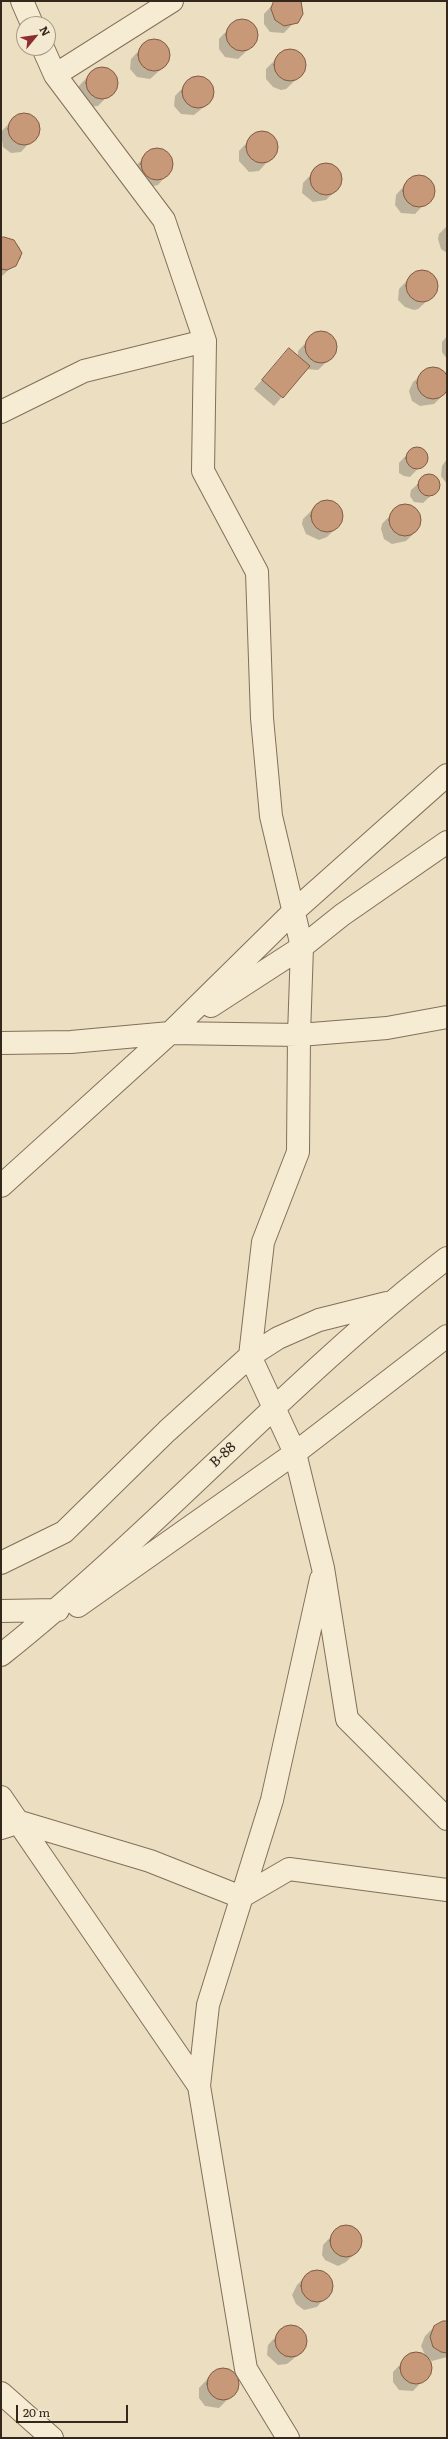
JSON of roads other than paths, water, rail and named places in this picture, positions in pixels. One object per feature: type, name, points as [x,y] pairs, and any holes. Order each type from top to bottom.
[{"type":"street","points":[[22,1],[29,16]]},
{"type":"street","points":[[55,75],[172,1]]},
{"type":"street","points":[[47,56],[55,75],[164,220],[205,341],[203,471],[257,572],[262,718],[271,816],[302,947],[298,1035],[298,1152],[263,1242],[250,1356],[295,1453],[323,1568],[347,1719],[447,1819]]},
{"type":"street","points":[[1,412],[84,371],[205,341]]},
{"type":"street","points":[[1,1186],[170,1033],[294,912],[447,774]]},
{"type":"street","points":[[170,1033],[302,947],[342,915],[447,842]]},
{"type":"street","points":[[1,1043],[71,1042],[170,1033],[298,1035],[387,1028],[447,1017]]},
{"type":"street","name":"B-88","points":[[1,1655],[58,1610],[273,1408],[390,1302],[447,1258]]},
{"type":"street","points":[[1,1563],[64,1532],[167,1431],[250,1356],[278,1338],[318,1320],[390,1302]]},
{"type":"street","points":[[1,1661],[295,1453],[447,1336]]},
{"type":"street","points":[[288,2438],[246,2369],[199,2086],[208,2005],[234,1926],[241,1897],[272,1800],[323,1568]]},
{"type":"street","points":[[1,1611],[58,1610]]},
{"type":"street","points":[[1,1797],[10,1825],[199,2086]]},
{"type":"street","points":[[10,1825],[150,1861],[241,1897]]},
{"type":"street","points":[[241,1897],[289,1869],[447,1890]]},
{"type":"street","points":[[1,2393],[52,2438]]}]
